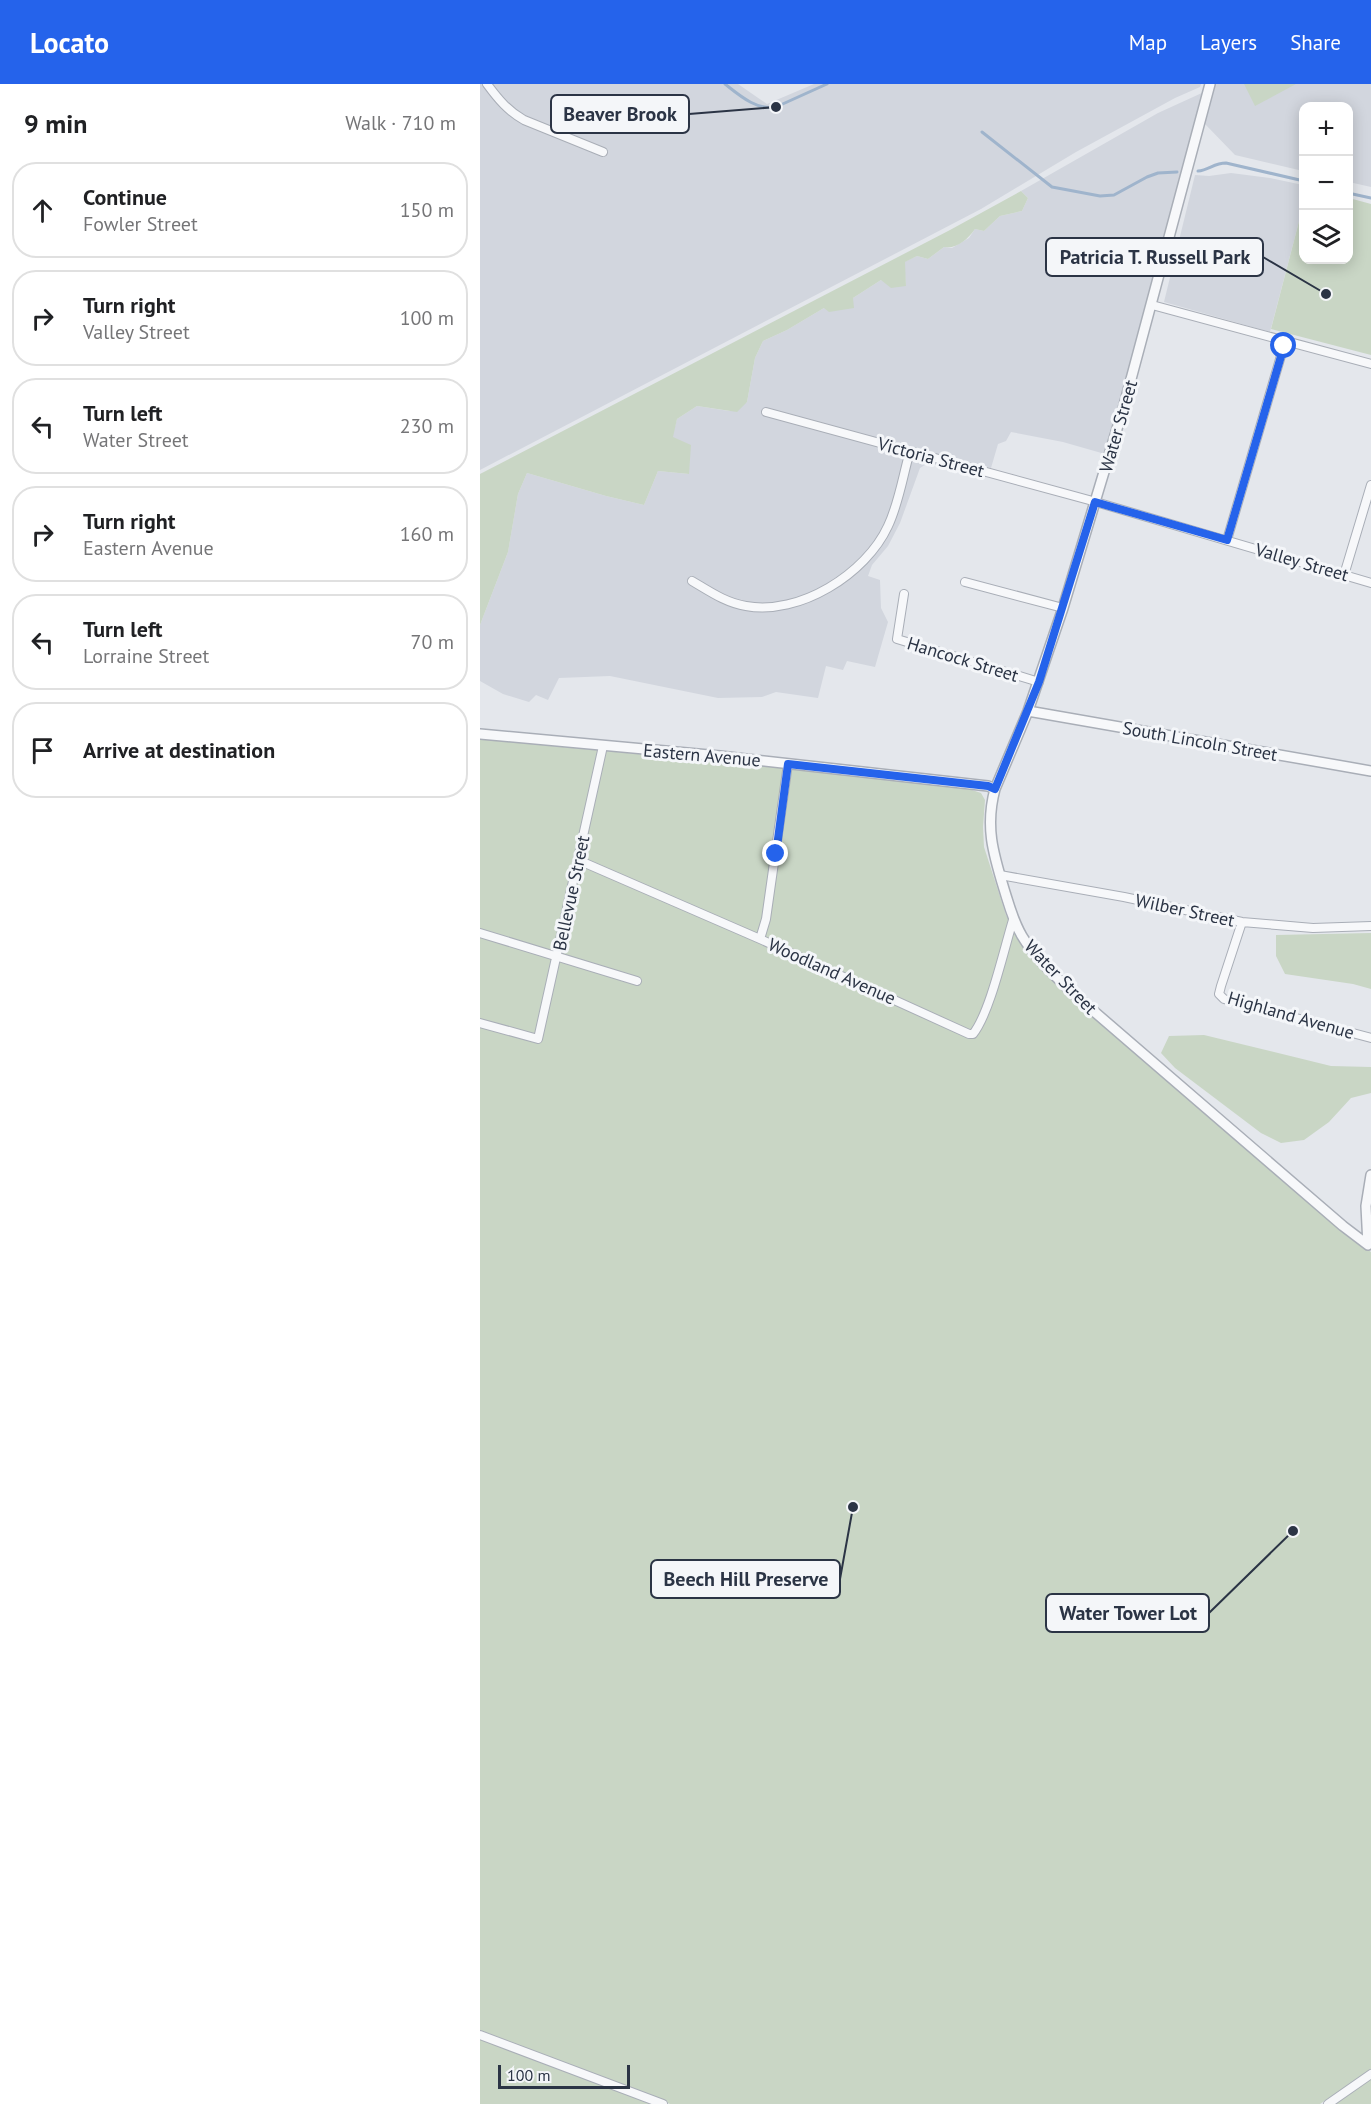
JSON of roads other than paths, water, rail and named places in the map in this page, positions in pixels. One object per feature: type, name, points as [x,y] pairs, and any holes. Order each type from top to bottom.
[{"type":"street","points":[[487,84],[506,107],[519,117],[603,152]]},
{"type":"street","name":"Water Street","points":[[1210,84],[1152,305],[1063,608],[1039,682],[991,802],[990,833],[1013,920],[1033,952],[1075,995],[1343,1226],[1370,1246]]},
{"type":"street","points":[[1152,305],[1371,364]]},
{"type":"street","points":[[1227,540],[1285,342]]},
{"type":"street","name":"Victoria Street","points":[[765,412],[1095,502]]},
{"type":"street","points":[[692,581],[730,603],[761,608],[801,602],[825,589],[850,572],[876,546],[888,525],[910,451]]},
{"type":"street","points":[[1344,575],[1371,485]]},
{"type":"street","name":"Valley Street","points":[[1095,502],[1371,583]]},
{"type":"street","points":[[965,582],[1063,608]]},
{"type":"street","name":"Hancock Street","points":[[904,594],[897,639],[1039,682]]},
{"type":"street","name":"South Lincoln Street","points":[[1028,711],[1371,771]]},
{"type":"street","name":"Eastern Avenue","points":[[480,734],[788,764],[988,786],[995,789]]},
{"type":"street","name":"Bellevue Street","points":[[480,1023],[538,1039],[603,746]]},
{"type":"street","points":[[760,939],[766,919],[788,764]]},
{"type":"street","name":"Woodland Avenue","points":[[578,860],[760,939],[969,1034],[973,1034],[977,1029],[989,999],[1013,920]]},
{"type":"street","name":"Wilber Street","points":[[1000,875],[1124,897],[1242,922],[1313,928],[1371,926]]},
{"type":"street","name":"Highland Avenue","points":[[1242,922],[1221,984],[1220,994],[1224,999],[1371,1038]]},
{"type":"street","points":[[480,933],[637,981]]},
{"type":"street","points":[[1370,1246],[1366,1206],[1371,1175]]},
{"type":"street","points":[[480,2035],[663,2104]]},
{"type":"street","points":[[1328,2104],[1371,2074]]},
{"type":"waterway","points":[[725,84],[749,101],[769,108],[827,84]]},
{"type":"waterway","points":[[982,132],[1052,187],[1100,196],[1114,195],[1147,177],[1158,173],[1177,172]]},
{"type":"waterway","points":[[1198,171],[1226,163],[1299,180]]},
{"type":"waterway","points":[[1353,194],[1371,198]]},
{"type":"place","name":"Beaver Brook","points":[[776,107]]},
{"type":"place","name":"Patricia T. Russell Park","points":[[1326,294]]},
{"type":"place","name":"Beech Hill Preserve","points":[[853,1507]]},
{"type":"place","name":"Water Tower Lot","points":[[1293,1531]]}]
